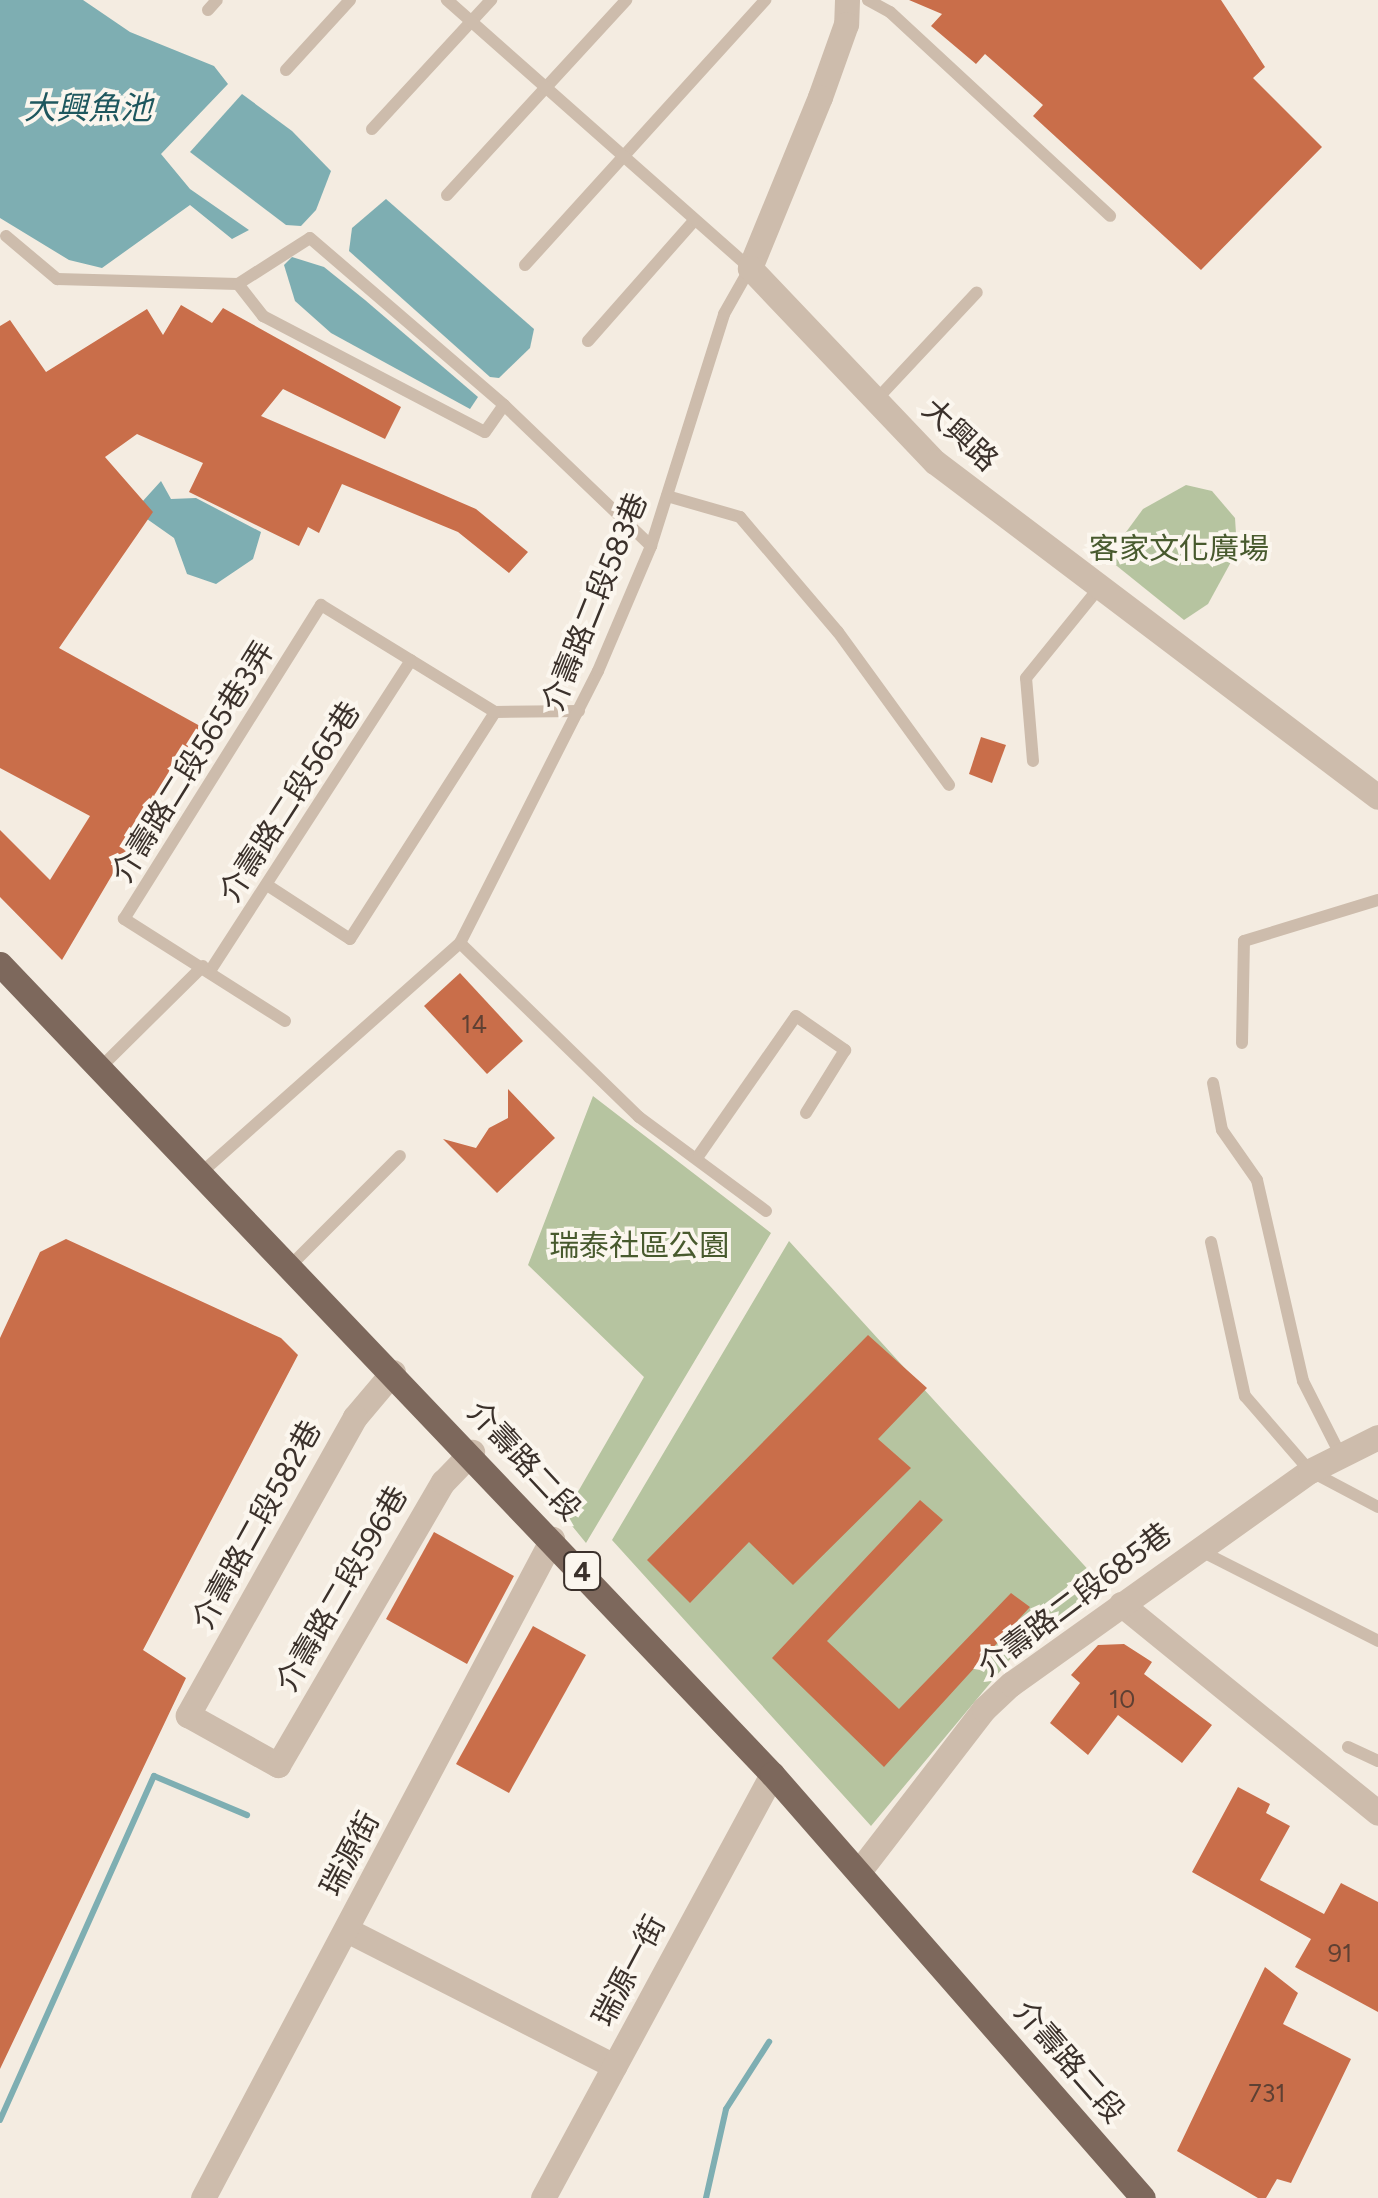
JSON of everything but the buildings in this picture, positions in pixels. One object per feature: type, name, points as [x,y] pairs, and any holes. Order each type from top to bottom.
[{"type":"main road","name":"介壽路二段","points":[[0,964],[472,1452],[772,1774],[1144,2198]]},
{"type":"street","points":[[750,268],[820,98],[846,24],[847,0]]},
{"type":"street","name":"大興路","points":[[750,268],[935,462],[1378,796]]},
{"type":"street","name":"介壽路二段582巷","points":[[278,1765],[188,1715],[355,1417],[393,1372]]},
{"type":"street","name":"介壽路二段685巷","points":[[860,1870],[984,1709],[1120,1604],[1310,1471],[1339,1452],[1378,1438]]},
{"type":"street","name":"介壽路二段596巷","points":[[278,1765],[433,1498],[472,1452]]},
{"type":"street","name":"瑞源街","points":[[203,2198],[552,1539]]},
{"type":"street","points":[[1120,1604],[1378,1813]]},
{"type":"street","name":"瑞源一街","points":[[543,2198],[772,1774]]},
{"type":"street","points":[[346,1930],[614,2066]]},
{"type":"lane","points":[[286,70],[350,0]]},
{"type":"lane","points":[[447,0],[621,159],[750,268]]},
{"type":"lane","points":[[372,129],[491,0]]},
{"type":"lane","points":[[447,195],[626,0]]},
{"type":"lane","points":[[524,265],[765,0]]},
{"type":"lane","points":[[868,0],[890,12],[1110,216]]},
{"type":"lane","points":[[588,341],[693,222]]},
{"type":"lane","points":[[6,236],[57,279],[238,284],[310,238],[504,404],[651,546]]},
{"type":"lane","name":"介壽路二段583巷","points":[[202,1172],[460,943],[579,711],[651,546],[724,314],[750,268]]},
{"type":"lane","points":[[238,284],[262,316],[485,432],[504,404]]},
{"type":"lane","points":[[877,399],[977,292]]},
{"type":"lane","points":[[666,496],[740,517],[838,632],[948,785]]},
{"type":"lane","points":[[1033,761],[1026,678],[1100,588]]},
{"type":"lane","name":"介壽路二段565巷3弄","points":[[206,968],[124,919],[322,605],[411,660]]},
{"type":"lane","points":[[411,660],[495,712],[579,711]]},
{"type":"lane","name":"介壽路二段565巷","points":[[102,1066],[206,968],[267,885],[411,660]]},
{"type":"lane","points":[[267,885],[350,939],[495,712]]},
{"type":"lane","points":[[1242,1043],[1244,942],[1378,900]]},
{"type":"lane","points":[[460,943],[640,1117],[698,1155],[766,1211]]},
{"type":"lane","points":[[206,968],[285,1020]]},
{"type":"lane","points":[[698,1155],[796,1016],[845,1050],[806,1113]]},
{"type":"lane","points":[[1213,1083],[1222,1130],[1257,1180],[1303,1380],[1339,1452]]},
{"type":"lane","points":[[291,1266],[400,1156]]},
{"type":"lane","points":[[1211,1242],[1245,1396],[1310,1471],[1378,1507]]},
{"type":"lane","points":[[1197,1549],[1378,1640]]},
{"type":"lane","points":[[1348,1747],[1378,1761]]},
{"type":"green space","name":"客家文化廣場","points":[[1186,485],[1212,491],[1235,518],[1237,551],[1208,604],[1184,620],[1107,558],[1143,509]]},
{"type":"green space","name":"瑞泰社區公園","points":[[593,1096],[771,1233],[586,1543],[564,1516],[644,1377],[528,1265]]},
{"type":"green space","points":[[789,1241],[1103,1586],[1012,1657],[871,1826],[612,1540]]},
{"type":"water","name":"大興魚池","points":[[0,0],[83,0],[130,32],[214,66],[228,84],[161,154],[190,189],[249,230],[232,239],[190,205],[102,268],[69,260],[0,218]]},
{"type":"water","name":"大興魚池","points":[[242,94],[292,131],[331,171],[316,210],[301,226],[286,225],[190,152]]},
{"type":"water","points":[[386,199],[534,329],[530,348],[499,378],[490,377],[349,251],[352,228]]},
{"type":"water","points":[[292,257],[324,267],[365,300],[478,397],[470,409],[331,333],[295,301],[284,265]]},
{"type":"water","points":[[161,481],[171,499],[196,498],[261,532],[253,559],[216,584],[187,574],[174,538],[147,519],[142,502]]},
{"type":"waterway","points":[[0,2120],[154,1776],[247,1815]]},
{"type":"waterway","points":[[706,2198],[726,2109],[769,2042]]}]
